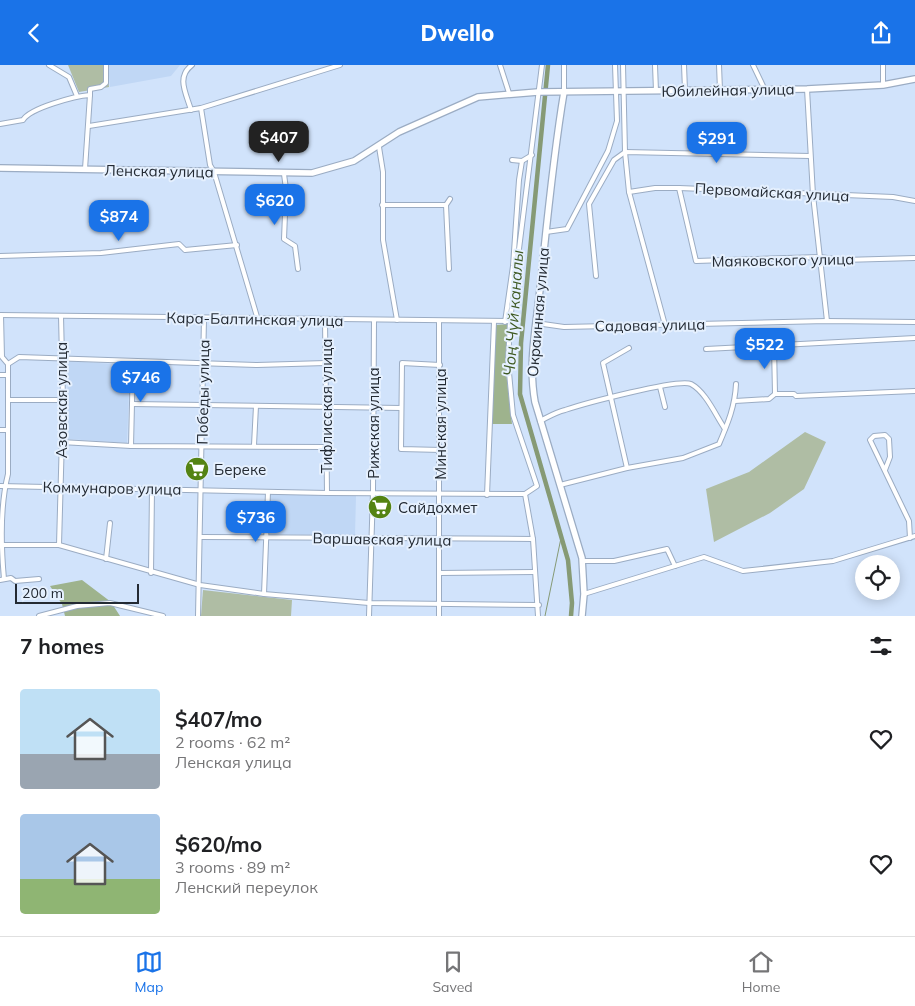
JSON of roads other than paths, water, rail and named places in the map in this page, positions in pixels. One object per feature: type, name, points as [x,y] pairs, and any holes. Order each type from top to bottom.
[{"type":"main road","name":"Юбилейная улица","points":[[540,92],[807,89],[883,85],[913,81]]},
{"type":"main road","name":"Ленская улица","points":[[0,168],[312,173],[336,168],[354,161],[399,133],[478,97],[540,92]]},
{"type":"main road","name":"Окраинная улица","points":[[563,92],[554,154],[532,351],[531,382],[540,421],[582,561],[584,594],[582,616]]},
{"type":"street","points":[[49,65],[69,77],[77,95]]},
{"type":"street","points":[[85,169],[90,89],[101,87],[106,83],[106,65]]},
{"type":"street","points":[[185,65],[183,86],[191,109]]},
{"type":"street","points":[[185,70],[192,65]]},
{"type":"street","points":[[89,126],[201,108],[340,65]]},
{"type":"street","points":[[500,65],[509,93]]},
{"type":"street","points":[[508,322],[532,155],[542,65]]},
{"type":"street","points":[[563,92],[564,65]]},
{"type":"street","points":[[546,232],[567,229],[608,151],[616,121],[617,92],[615,65]]},
{"type":"street","points":[[623,65],[625,92],[624,152],[629,192],[665,325]]},
{"type":"street","points":[[655,65],[656,91]]},
{"type":"street","points":[[684,65],[685,90]]},
{"type":"street","points":[[719,65],[720,90]]},
{"type":"street","points":[[753,65],[765,90]]},
{"type":"street","points":[[882,65],[883,85]]},
{"type":"street","points":[[807,89],[813,195],[827,321]]},
{"type":"street","points":[[0,124],[23,120],[25,116],[38,109],[77,95],[90,95]]},
{"type":"street","points":[[201,108],[210,165],[214,172],[237,245],[258,320]]},
{"type":"street","points":[[379,147],[383,172],[383,240],[397,321]]},
{"type":"street","points":[[596,276],[589,203],[614,160],[624,152],[810,156]]},
{"type":"street","points":[[512,160],[522,161],[532,155]]},
{"type":"street","points":[[522,161],[508,322],[508,363],[513,415],[537,486],[525,494],[533,539],[539,605],[538,616]]},
{"type":"street","points":[[284,173],[286,189],[284,239],[295,246],[298,269]]},
{"type":"street","name":"Первомайская улица","points":[[629,192],[678,188],[893,197],[915,201]]},
{"type":"street","name":"Маяковского улица","points":[[678,188],[696,261],[820,257],[843,259],[915,258]]},
{"type":"street","points":[[449,269],[446,205],[450,199]]},
{"type":"street","points":[[382,205],[446,205]]},
{"type":"street","points":[[0,256],[101,253],[179,244],[185,249],[237,245]]},
{"type":"street","points":[[1,315],[2,357],[8,364],[8,474],[2,486],[0,545],[2,579],[11,578],[15,581],[39,579]]},
{"type":"street","name":"Кара-Балтинская улица","points":[[1,315],[508,322]]},
{"type":"street","name":"Азовская улица","points":[[59,545],[59,487],[63,401],[61,316]]},
{"type":"street","name":"Победы улица","points":[[198,616],[204,318]]},
{"type":"street","name":"Тифлисская улица","points":[[325,319],[327,493]]},
{"type":"street","name":"Рижская улица","points":[[369,616],[373,492],[374,320]]},
{"type":"street","name":"Садовая улица","points":[[536,323],[564,327],[827,321],[915,322]]},
{"type":"street","name":"Минская улица","points":[[439,322],[441,450],[439,616]]},
{"type":"street","points":[[487,495],[494,322]]},
{"type":"street","points":[[706,349],[915,338]]},
{"type":"street","points":[[774,346],[775,394]]},
{"type":"street","points":[[626,468],[603,363],[628,348]]},
{"type":"street","points":[[8,364],[18,357],[132,361],[204,361],[258,365],[326,363]]},
{"type":"street","points":[[131,446],[132,361]]},
{"type":"street","points":[[440,365],[402,363],[401,449],[441,450]]},
{"type":"street","points":[[0,375],[8,375]]},
{"type":"street","points":[[540,421],[563,410],[660,387],[688,383],[697,388],[726,429]]},
{"type":"street","points":[[560,485],[626,468],[682,458],[719,443],[736,401],[736,384]]},
{"type":"street","points":[[660,387],[665,407]]},
{"type":"street","points":[[736,401],[768,399],[775,394],[794,394],[796,396],[915,391]]},
{"type":"street","points":[[8,400],[63,401]]},
{"type":"street","points":[[132,404],[401,407]]},
{"type":"street","points":[[254,445],[256,406]]},
{"type":"street","points":[[0,430],[8,430]]},
{"type":"street","points":[[885,470],[890,457],[889,439],[885,435],[874,436],[870,440],[909,521],[910,538]]},
{"type":"street","points":[[61,443],[131,446],[254,445],[326,447]]},
{"type":"street","name":"Коммунаров улица","points":[[2,486],[327,493],[525,494]]},
{"type":"street","points":[[150,573],[152,489]]},
{"type":"street","points":[[264,594],[268,492]]},
{"type":"street","points":[[106,559],[110,523]]},
{"type":"street","points":[[584,594],[704,557],[743,571],[833,561],[915,536]]},
{"type":"street","name":"Варшавская улица","points":[[200,537],[440,540],[533,539]]},
{"type":"street","points":[[0,545],[59,545],[150,573],[200,585],[264,594],[369,603],[539,605]]},
{"type":"street","points":[[582,561],[614,561],[667,549],[675,566]]},
{"type":"street","points":[[440,573],[535,572]]},
{"type":"street","points":[[38,616],[76,606],[110,603],[162,616]]},
{"type":"waterway","name":"Чоң Чүй каналы","points":[[548,65],[521,343],[520,394],[568,560],[572,603],[571,616]]},
{"type":"waterway","points":[[545,616],[561,538]]},
{"type":"place","name":"Береке","points":[[197,469]]},
{"type":"place","name":"Сайдохмет","points":[[380,507]]}]
